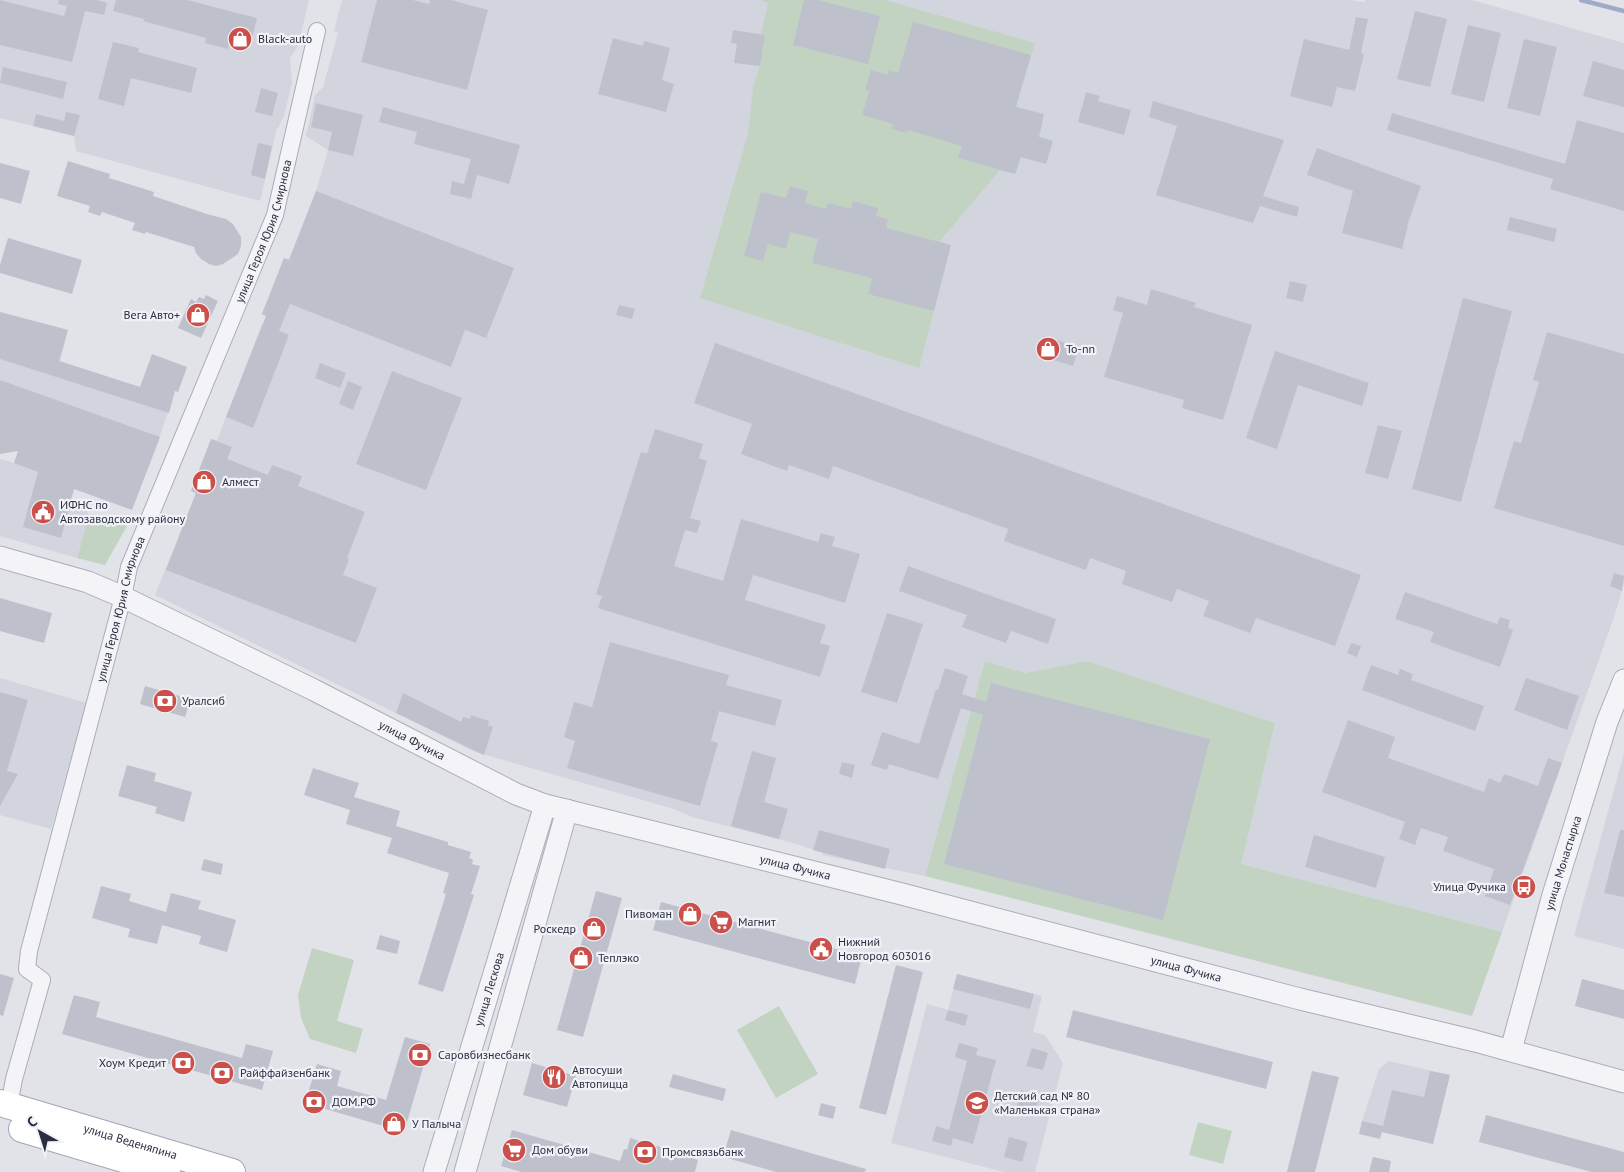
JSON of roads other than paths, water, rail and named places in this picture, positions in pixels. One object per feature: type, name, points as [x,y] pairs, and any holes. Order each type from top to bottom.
[{"type":"main road","name":"улица Веденяпина","points":[[3,1111],[167,1172]]},
{"type":"main road","name":"улица Веденяпина","points":[[3,1111],[232,1172]]},
{"type":"street","name":"улица Героя Юрия Смирнова","points":[[3,1111],[42,980],[27,970],[30,944],[123,597],[129,567],[275,215],[317,31]]},
{"type":"street","name":"улица Фучика","points":[[0,557],[88,582],[123,597],[314,690],[516,794],[545,805],[1511,1050],[1624,1082]]},
{"type":"street","name":"улица Монастырка","points":[[1511,1050],[1567,850],[1607,722],[1624,680]]},
{"type":"street","name":"улица Лескова","points":[[434,1172],[545,805]]},
{"type":"street","points":[[465,1172],[567,810]]},
{"type":"waterway","points":[[1581,0],[1624,11]]},
{"type":"place","name":"Black-auto","points":[[240,39]]},
{"type":"place","name":"Вега Авто+","points":[[198,315]]},
{"type":"place","name":"To-nn","points":[[1048,349]]},
{"type":"place","name":"Алмест","points":[[204,482]]},
{"type":"place","name":"ИФНС по Автозаводскому району","points":[[43,512]]},
{"type":"place","name":"Уралсиб","points":[[165,701]]},
{"type":"place","name":"Улица Фучика","points":[[1524,887]]},
{"type":"place","name":"Пивоман","points":[[690,914]]},
{"type":"place","name":"Магнит","points":[[721,922]]},
{"type":"place","name":"Роскедр","points":[[594,929]]},
{"type":"place","name":"Нижний Новгород 603016","points":[[821,949]]},
{"type":"place","name":"Теплэко","points":[[581,958]]},
{"type":"place","name":"Саровбизнесбанк","points":[[420,1055]]},
{"type":"place","name":"Хоум Кредит","points":[[183,1063]]},
{"type":"place","name":"Райффайзенбанк","points":[[222,1073]]},
{"type":"place","name":"Автосуши Автопицца","points":[[554,1077]]},
{"type":"place","name":"ДОМ.РФ","points":[[314,1102]]},
{"type":"place","name":"Детский сад № 80 «Маленькая страна»","points":[[977,1103]]},
{"type":"place","name":"У Палыча","points":[[394,1124]]},
{"type":"place","name":"Дом обуви","points":[[514,1150]]},
{"type":"place","name":"Промсвязьбанк","points":[[645,1152]]}]
